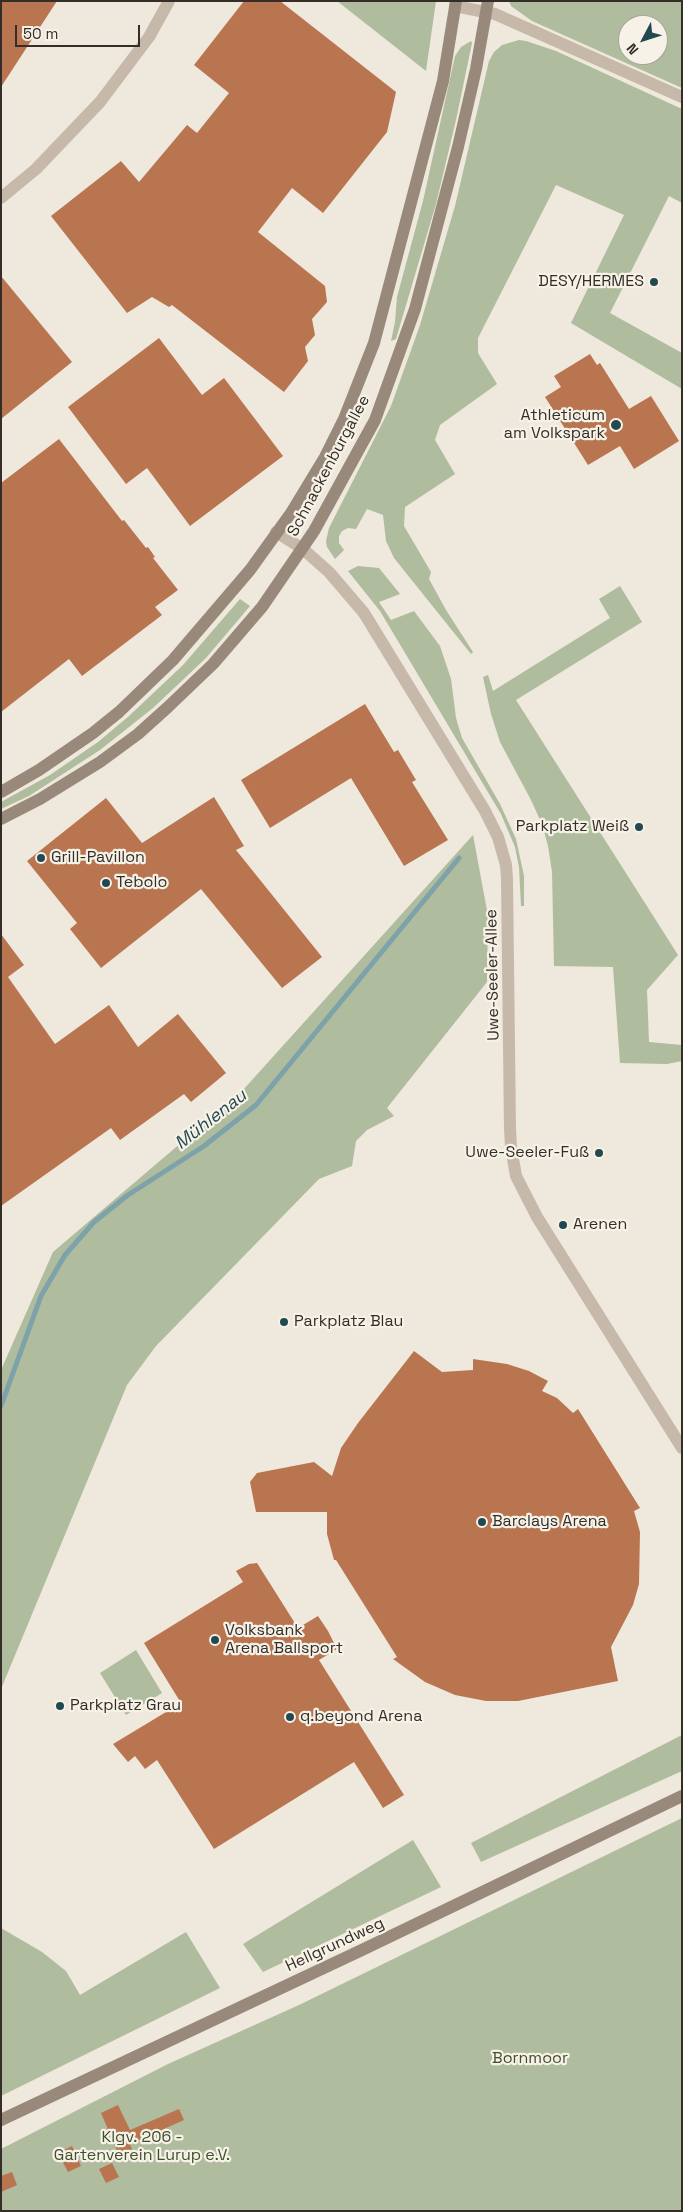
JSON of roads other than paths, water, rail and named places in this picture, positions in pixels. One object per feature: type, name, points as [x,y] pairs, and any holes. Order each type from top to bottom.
[{"type":"main road","name":"Schnackenburgallee","points":[[1,792],[39,770],[119,712],[173,660],[250,570],[325,457],[344,418],[372,351],[443,82],[455,4]]},
{"type":"main road","name":"Schnackenburgallee","points":[[1,819],[40,799],[100,762],[138,734],[219,657],[262,606],[303,550],[369,432],[396,365],[441,217],[476,69],[487,7]]},
{"type":"main road","name":"Hellgrundweg","points":[[1,2120],[364,1949],[682,1796]]},
{"type":"street","points":[[1,198],[36,168],[100,102],[149,37],[169,1]]},
{"type":"street","points":[[455,4],[487,7],[527,28],[682,97]]},
{"type":"street","name":"Uwe-Seeler-Allee","points":[[276,532],[303,550],[329,572],[364,613],[498,837],[508,880],[510,1129],[516,1176],[537,1217],[682,1448]]},
{"type":"waterway","name":"Mühlenau","points":[[1,1406],[41,1296],[65,1255],[94,1222],[128,1195],[204,1146],[256,1105],[459,858]]},
{"type":"place","name":"DESY/HERMES","points":[[654,282]]},
{"type":"place","name":"Athleticum am Volkspark","points":[[616,425]]},
{"type":"place","name":"Parkplatz Weiß","points":[[639,827]]},
{"type":"place","name":"Grill-Pavillon","points":[[41,858]]},
{"type":"place","name":"Tebolo","points":[[106,883]]},
{"type":"place","name":"Uwe-Seeler-Fuß","points":[[599,1153]]},
{"type":"place","name":"Arenen","points":[[563,1225]]},
{"type":"place","name":"Parkplatz Blau","points":[[284,1322]]},
{"type":"place","name":"Barclays Arena","points":[[482,1522]]},
{"type":"place","name":"Volksbank Arena Ballsport","points":[[215,1640]]},
{"type":"place","name":"Parkplatz Grau","points":[[60,1706]]},
{"type":"place","name":"q.beyond Arena","points":[[290,1717]]},
{"type":"park label","name":"Bornmoor","points":[[530,2059]]},
{"type":"park label","name":"Klgv. 206 - Gartenverein Lurup e.V.","points":[[142,2147]]}]
